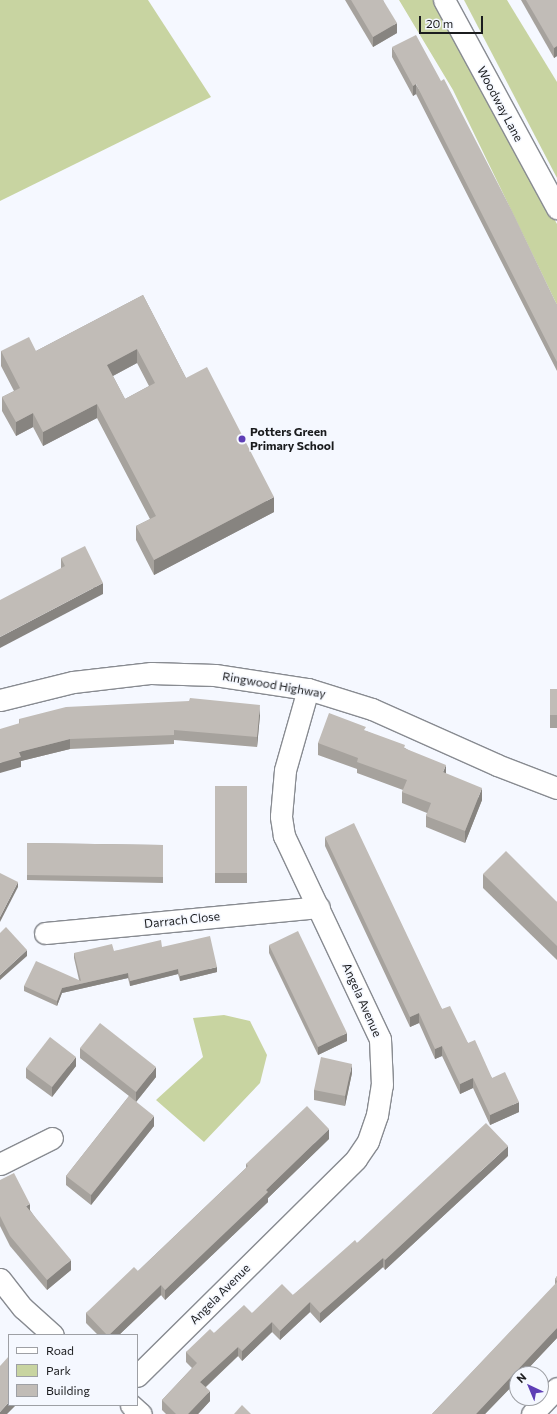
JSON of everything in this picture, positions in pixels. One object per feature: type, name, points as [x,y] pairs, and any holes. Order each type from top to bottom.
[{"type":"street","name":"Woodway Lane","points":[[444,0],[557,208]]},
{"type":"street","name":"Ringwood Highway","points":[[0,700],[73,682],[152,673],[215,675],[308,689],[372,709],[497,765],[557,788]]},
{"type":"street","name":"Angela Avenue","points":[[138,1375],[334,1182],[368,1141],[377,1115],[382,1085],[380,1039],[319,907],[284,836],[281,816],[284,770],[308,689]]},
{"type":"street","name":"Darrach Close","points":[[45,933],[319,907]]},
{"type":"street","points":[[0,1164],[52,1138]]},
{"type":"street","points":[[0,1279],[23,1308],[52,1334]]},
{"type":"street","points":[[532,1414],[557,1388]]},
{"type":"street","points":[[132,1406],[141,1414]]},
{"type":"green space","points":[[0,0],[148,0],[211,97],[0,201]]},
{"type":"green space","points":[[399,0],[435,0],[557,224],[557,305],[453,90]]},
{"type":"green space","points":[[464,0],[507,0],[557,82],[557,178]]},
{"type":"green space","points":[[224,1015],[250,1021],[267,1055],[260,1083],[204,1142],[156,1100],[203,1057],[193,1018]]},
{"type":"building","points":[[351,0],[383,0],[397,23],[373,37]]},
{"type":"building","points":[[526,0],[557,0],[557,46],[554,48]]},
{"type":"building","points":[[416,35],[441,81],[444,79],[512,211],[557,305],[557,362],[416,84],[413,86],[392,47]]},
{"type":"building","points":[[143,295],[186,378],[207,367],[274,497],[154,560],[136,526],[156,516],[97,404],[43,432],[33,413],[16,422],[2,397],[20,388],[1,351],[29,337],[36,351]],"holes":[[[137,349],[155,383],[125,399],[107,365]]]},
{"type":"building","points":[[85,546],[103,583],[0,637],[0,600],[65,566],[61,558]]},
{"type":"building","points":[[550,689],[557,689],[557,715],[550,715]]},
{"type":"building","points":[[190,698],[260,705],[257,737],[174,730],[174,735],[70,739],[19,752],[21,757],[0,763],[0,729],[20,723],[19,719],[66,707],[189,701]]},
{"type":"building","points":[[329,713],[366,727],[364,730],[405,745],[404,748],[446,765],[443,772],[482,788],[465,831],[426,816],[431,803],[402,792],[407,780],[357,762],[358,758],[318,743]]},
{"type":"building","points":[[215,786],[247,786],[247,873],[215,873]]},
{"type":"building","points":[[354,823],[442,1009],[450,1006],[468,1043],[475,1040],[492,1078],[505,1072],[519,1102],[490,1115],[473,1078],[460,1084],[442,1046],[435,1049],[419,1013],[410,1017],[325,837]]},
{"type":"building","points":[[27,843],[163,845],[163,877],[27,875]]},
{"type":"building","points":[[506,851],[557,902],[557,946],[483,874]]},
{"type":"building","points":[[0,873],[18,882],[0,917]]},
{"type":"building","points":[[6,927],[27,950],[0,975],[0,933]]},
{"type":"building","points":[[298,931],[347,1033],[318,1047],[269,945]]},
{"type":"building","points":[[210,936],[217,967],[180,976],[178,969],[130,981],[128,973],[62,988],[57,1001],[24,986],[36,961],[81,981],[74,953],[112,944],[114,951],[161,940],[162,947]]},
{"type":"building","points":[[100,1023],[156,1067],[136,1092],[80,1048]]},
{"type":"building","points":[[50,1037],[76,1057],[52,1087],[26,1068]]},
{"type":"building","points":[[321,1057],[352,1064],[345,1096],[314,1090]]},
{"type":"building","points":[[129,1096],[154,1116],[91,1195],[66,1176]]},
{"type":"building","points":[[307,1106],[329,1129],[266,1190],[268,1192],[165,1290],[161,1285],[110,1334],[106,1334],[86,1313],[134,1267],[138,1271],[248,1166],[246,1164]]},
{"type":"building","points":[[486,1123],[508,1146],[385,1260],[383,1258],[320,1313],[310,1302],[280,1331],[272,1322],[242,1351],[238,1347],[200,1382],[210,1391],[188,1414],[176,1414],[162,1400],[197,1363],[186,1352],[210,1329],[214,1333],[244,1305],[252,1313],[282,1284],[293,1295],[355,1240],[357,1243]]},
{"type":"building","points":[[14,1173],[30,1204],[26,1206],[71,1260],[47,1280],[10,1236],[0,1216],[0,1180]]},
{"type":"building","points":[[557,1282],[557,1328],[521,1366],[509,1366],[509,1379],[476,1414],[432,1414]]},
{"type":"building","points":[[8,1357],[8,1403],[0,1412],[0,1366]]},
{"type":"building","points":[[242,1405],[251,1414],[234,1414]]},
{"type":"place","name":"Potters Green Primary School","points":[[242,439]]}]
